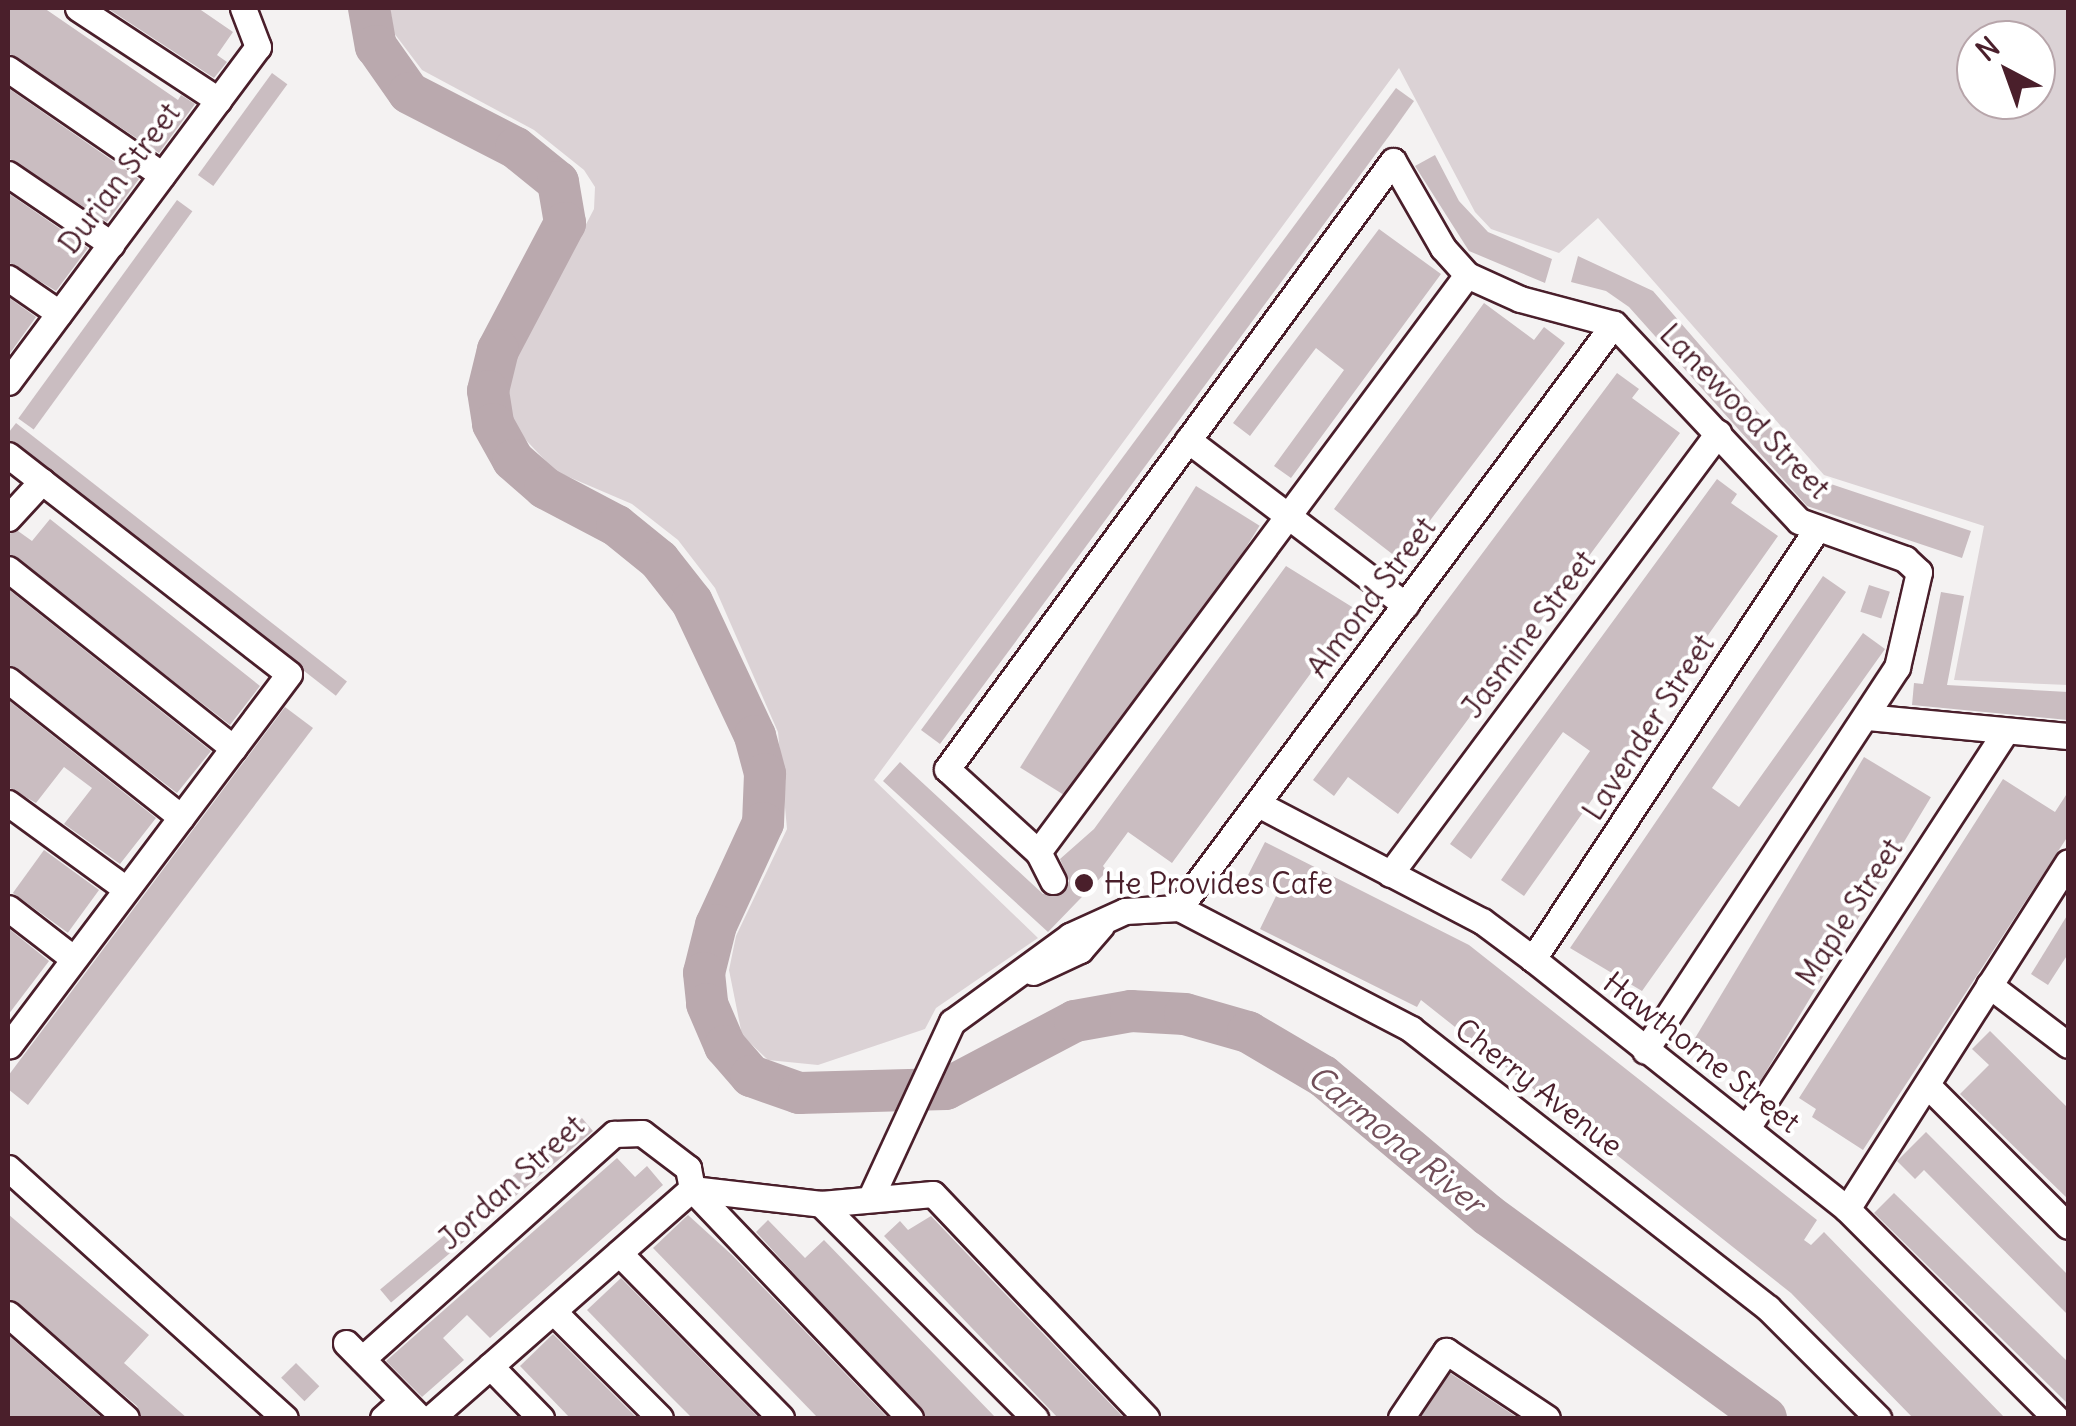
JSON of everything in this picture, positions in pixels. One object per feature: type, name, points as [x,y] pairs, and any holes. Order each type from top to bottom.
[{"type":"street","points":[[78,8],[218,100]]},
{"type":"street","points":[[226,8],[246,16]]},
{"type":"street","name":"Durian Street","points":[[8,382],[258,47],[246,16]]},
{"type":"street","points":[[8,69],[162,175]]},
{"type":"street","name":"Lanewood Street","points":[[1188,440],[1394,161],[1443,248],[1467,275],[1520,299],[1614,324],[1816,530],[1905,559],[1919,572],[1896,667],[1645,1051]]},
{"type":"street","points":[[8,174],[111,244]]},
{"type":"street","points":[[1038,852],[1467,275]]},
{"type":"street","points":[[8,278],[59,313]]},
{"type":"street","name":"Almond Street","points":[[1179,908],[1614,324]]},
{"type":"street","name":"Jasmine Street","points":[[1390,874],[1718,433]]},
{"type":"street","points":[[1053,881],[1038,852],[947,769],[1188,440],[1405,606]]},
{"type":"street","points":[[8,454],[289,674],[74,959],[13,1029]]},
{"type":"street","points":[[8,518],[42,482]]},
{"type":"street","name":"Lavender Street","points":[[1534,959],[1816,530]]},
{"type":"street","points":[[8,568],[233,748]]},
{"type":"street","points":[[8,680],[181,816]]},
{"type":"street","points":[[1867,716],[2068,736]]},
{"type":"street","name":"Maple Street","points":[[1747,1128],[2005,732]]},
{"type":"street","points":[[8,803],[126,890]]},
{"type":"street","name":"Hawthorne Street","points":[[1258,804],[1482,922],[1534,959],[1846,1209],[2056,1418]]},
{"type":"street","points":[[1846,1209],[2068,862]]},
{"type":"street","points":[[871,1197],[884,1158],[952,1022],[1014,980],[1055,945],[1107,918],[1144,906],[1179,908]]},
{"type":"street","points":[[8,908],[74,959]]},
{"type":"street","name":"Cherry Avenue","points":[[1179,908],[1411,1029],[1768,1308],[1878,1418]]},
{"type":"street","points":[[1989,985],[2068,1046]]},
{"type":"street","points":[[1927,1085],[2068,1226]]},
{"type":"street","name":"Jordan Street","points":[[402,1413],[354,1351],[614,1134],[642,1134],[688,1168],[692,1188],[910,1418]]},
{"type":"street","points":[[8,1168],[285,1418]]},
{"type":"street","points":[[431,1418],[692,1188],[821,1204],[920,1192],[943,1199],[1141,1416]]},
{"type":"street","points":[[821,1204],[1035,1418]]},
{"type":"street","points":[[619,1253],[781,1418]]},
{"type":"street","points":[[554,1311],[660,1418]]},
{"type":"street","points":[[8,1314],[126,1418]]},
{"type":"street","points":[[1401,1418],[1446,1351],[1547,1418]]},
{"type":"street","points":[[490,1366],[541,1418]]},
{"type":"shaded area","points":[[390,8],[2068,8],[2068,685],[1954,680],[1984,526],[1824,475],[1598,218],[1559,253],[1491,229],[1475,212],[1399,68],[874,780],[1038,938],[936,1008],[925,1029],[818,1065],[768,1060],[742,1035],[729,970],[736,936],[787,829],[778,732],[715,588],[678,540],[632,504],[555,471],[510,423],[505,394],[515,361],[594,209],[595,187],[584,170],[534,130],[422,70],[394,33]]},
{"type":"building","points":[[8,8],[44,8],[178,100],[181,95],[195,104],[159,153],[8,53]]},
{"type":"building","points":[[107,8],[198,8],[233,32],[217,55],[227,62],[214,78]]},
{"type":"building","points":[[272,73],[287,84],[213,186],[198,175]]},
{"type":"building","points":[[8,88],[139,179],[107,222],[8,158]]},
{"type":"building","points":[[1396,88],[1414,101],[940,744],[921,730]]},
{"type":"building","points":[[1435,155],[1459,201],[1488,232],[1552,259],[1545,283],[1469,251],[1415,166]]},
{"type":"building","points":[[8,193],[88,248],[56,291],[8,262]]},
{"type":"building","points":[[177,200],[192,211],[34,430],[18,418]]},
{"type":"building","points":[[1379,229],[1441,274],[1291,478],[1274,466],[1344,370],[1316,348],[1250,436],[1233,423]]},
{"type":"building","points":[[1578,256],[1653,291],[1816,479],[1971,531],[1962,558],[1807,506],[1629,307],[1606,291],[1571,282]]},
{"type":"building","points":[[8,297],[36,317],[8,356]]},
{"type":"building","points":[[1484,303],[1534,340],[1544,327],[1565,343],[1400,560],[1334,509]]},
{"type":"building","points":[[1617,373],[1639,389],[1632,398],[1680,433],[1398,814],[1348,777],[1334,796],[1313,780]]},
{"type":"building","points":[[16,423],[347,682],[336,696],[8,440]]},
{"type":"building","points":[[1717,479],[1737,494],[1731,503],[1778,536],[1524,896],[1501,880],[1590,751],[1563,732],[1471,859],[1450,844]]},
{"type":"building","points":[[1196,486],[1260,526],[1084,807],[1020,768]]},
{"type":"building","points":[[50,519],[260,686],[230,725],[8,553],[8,534],[18,531],[32,541]]},
{"type":"building","points":[[1286,566],[1357,610],[1172,863],[1128,832],[1103,866],[1107,871],[1048,932],[883,781],[900,762],[1043,894],[1061,895],[1069,881],[1060,859],[1094,829]]},
{"type":"building","points":[[1823,576],[1846,592],[1712,788],[1739,807],[1863,633],[1885,649],[1642,991],[1570,948]]},
{"type":"building","points":[[1869,585],[1890,592],[1881,618],[1860,612]]},
{"type":"building","points":[[8,589],[211,751],[177,793],[8,664]]},
{"type":"building","points":[[1941,592],[1964,596],[1947,685],[2068,692],[2068,720],[1912,705],[1914,683],[1923,684]]},
{"type":"building","points":[[8,700],[156,818],[120,864],[64,824],[92,788],[64,767],[36,803],[8,787]]},
{"type":"building","points":[[285,707],[313,728],[28,1105],[8,1089],[8,1076]]},
{"type":"building","points":[[1864,757],[1931,797],[1757,1086],[1690,1046]]},
{"type":"building","points":[[2003,779],[2055,812],[2068,792],[2068,836],[1863,1150],[1812,1117],[1816,1109],[1799,1098]]},
{"type":"building","points":[[1265,842],[1469,945],[1817,1220],[1804,1240],[1811,1245],[1824,1232],[2005,1418],[1913,1418],[1791,1293],[1421,1000],[1417,1007],[1260,929],[1278,892],[1247,877]]},
{"type":"building","points":[[44,850],[99,890],[68,933],[13,893]]},
{"type":"building","points":[[2068,914],[2068,954],[2048,985],[2031,974]]},
{"type":"building","points":[[8,928],[49,961],[8,1015]]},
{"type":"building","points":[[1990,1031],[2068,1108],[2068,1199],[1960,1094],[1989,1065],[1972,1049]]},
{"type":"building","points":[[582,1118],[593,1131],[490,1218],[479,1205]]},
{"type":"building","points":[[1926,1132],[2068,1275],[2068,1315],[1924,1170],[1915,1179],[1897,1161]]},
{"type":"building","points":[[617,1158],[635,1177],[647,1166],[663,1185],[490,1338],[467,1315],[443,1338],[464,1360],[422,1397],[386,1361]]},
{"type":"building","points":[[1894,1193],[2068,1362],[2068,1404],[1874,1213]]},
{"type":"building","points":[[8,1214],[149,1335],[124,1363],[187,1418],[142,1418],[137,1406],[8,1298]]},
{"type":"building","points":[[469,1215],[480,1228],[391,1303],[380,1290]]},
{"type":"building","points":[[688,1215],[732,1255],[888,1418],[818,1418],[653,1248]]},
{"type":"building","points":[[931,1216],[1124,1418],[1058,1418],[884,1236],[900,1221],[908,1230]]},
{"type":"building","points":[[768,1220],[805,1258],[824,1240],[996,1418],[926,1418],[756,1232]]},
{"type":"building","points":[[621,1278],[759,1418],[692,1418],[670,1396],[587,1310]]},
{"type":"building","points":[[553,1334],[637,1418],[570,1418],[520,1366]]},
{"type":"building","points":[[8,1335],[102,1418],[8,1418]]},
{"type":"building","points":[[296,1363],[319,1386],[304,1401],[281,1378]]},
{"type":"building","points":[[1450,1373],[1518,1418],[1420,1418]]},
{"type":"waterway","name":"Carmona River","points":[[369,8],[376,46],[409,93],[516,148],[558,182],[565,223],[498,350],[488,391],[493,424],[513,460],[545,488],[617,526],[659,560],[692,602],[755,736],[765,774],[763,823],[716,925],[704,973],[707,1004],[725,1046],[751,1076],[799,1093],[946,1089],[1075,1021],[1131,1011],[1185,1014],[1248,1032],[1323,1076],[1488,1215],[1766,1418]]},
{"type":"place","name":"He Provides Cafe","points":[[1084,883]]}]
